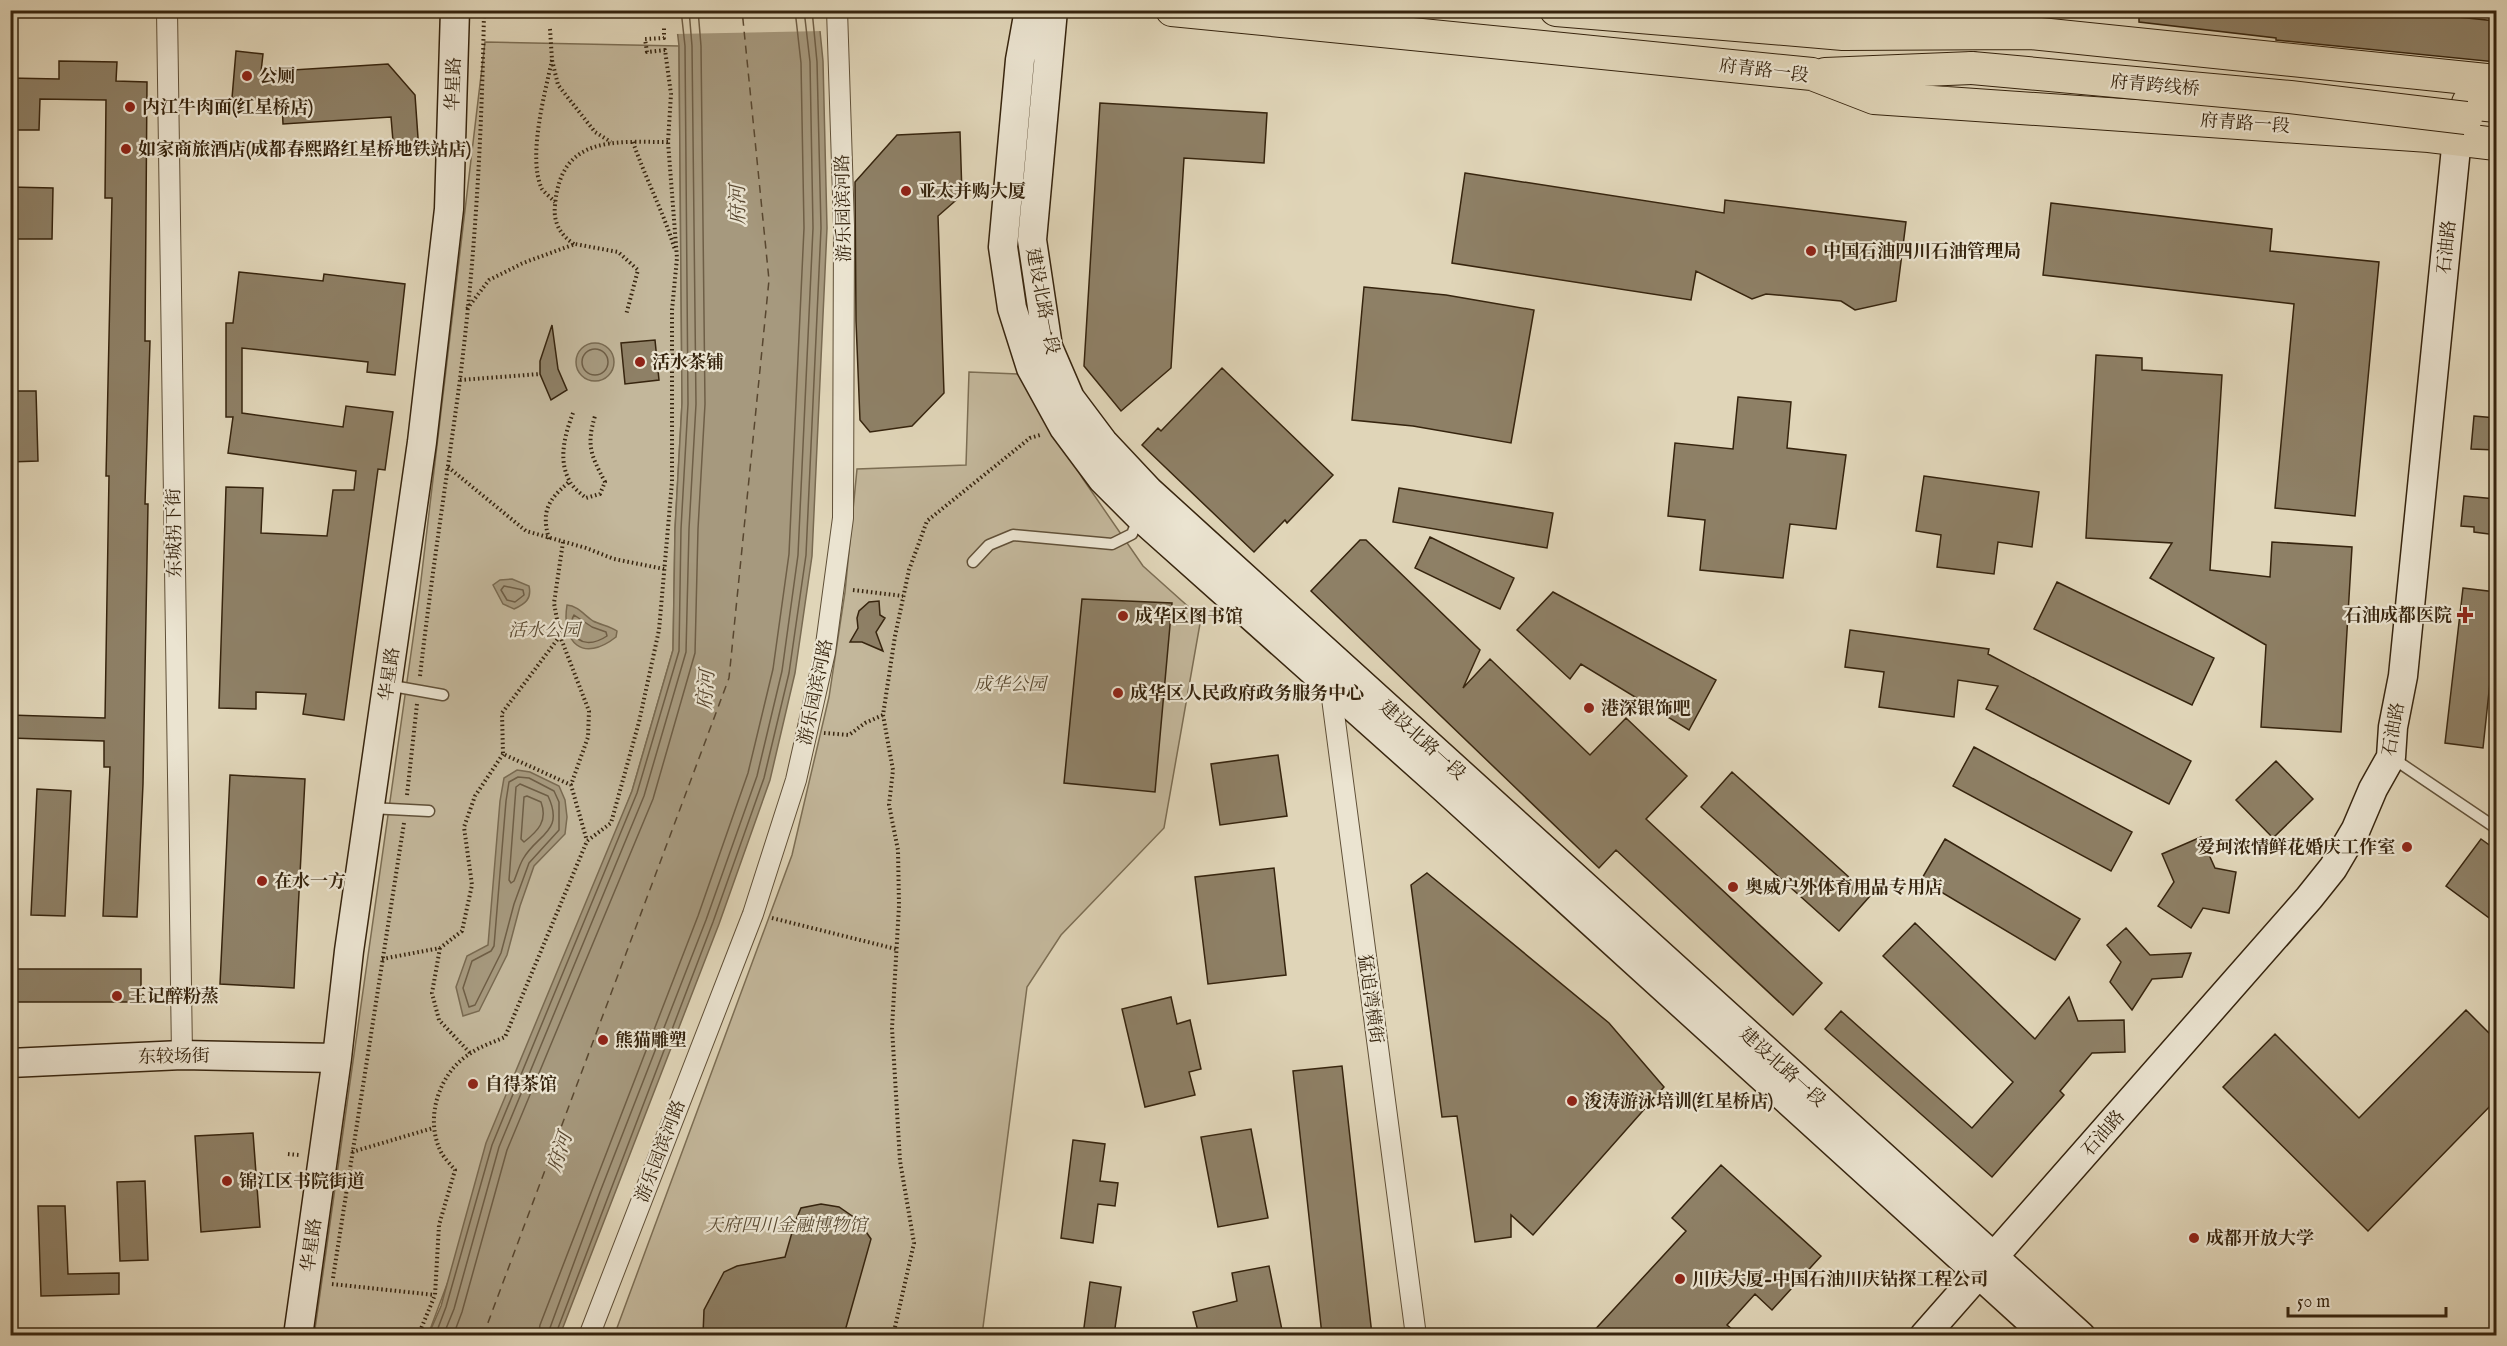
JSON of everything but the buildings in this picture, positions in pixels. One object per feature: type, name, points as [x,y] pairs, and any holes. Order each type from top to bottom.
[{"type":"main road","name":"府青路一段","points":[[1172,10],[1812,74],[1874,99],[2458,138],[2496,144]]},
{"type":"main road","points":[[1556,10],[1843,34],[2030,22],[2496,81]]},
{"type":"main road","name":"府青跨线桥","points":[[1843,34],[1974,60],[2496,122]]},
{"type":"main road","name":"府青跨线桥","points":[[1812,74],[1974,60],[2496,106]]},
{"type":"street","name":"东城拐下街","points":[[166,10],[182,1055]]},
{"type":"street","name":"华星路","points":[[298,1335],[337,1058],[349,951],[422,442],[449,208],[455,10]]},
{"type":"street","name":"游乐园滨河路","points":[[589,1335],[753,914],[796,780],[825,652],[843,518],[844,226],[837,10]]},
{"type":"street","name":"建设北路一段","points":[[1029,10],[1020,60],[1003,247],[1012,308],[1031,368],[1064,428],[1102,479],[1139,516],[1335,675]]},
{"type":"street","name":"建设北路一段","points":[[1053,10],[1032,240],[1048,347],[1070,398],[1103,442],[1149,491],[1335,675],[1985,1265],[2081,1335]]},
{"type":"street","name":"石油路","points":[[1924,1335],[2315,891],[2333,868],[2356,829],[2391,757],[2393,727],[2403,676],[2458,138],[2462,77]]},
{"type":"street","name":"猛追湾横街","points":[[1335,675],[1416,1335]]},
{"type":"street","name":"东较场街","points":[[10,1063],[182,1055],[337,1058]]},
{"type":"street","name":"建设北路一段","points":[[1985,1265],[2047,1335]]},
{"type":"lane","points":[[973,562],[988,545],[1013,535],[1112,544],[1132,534],[1139,516]]},
{"type":"lane","points":[[387,685],[443,695]]},
{"type":"lane","points":[[2391,757],[2496,828]]},
{"type":"lane","points":[[369,808],[429,811]]},
{"type":"path","points":[[418,1335],[435,1295],[439,1225],[455,1170],[441,1152],[433,1128],[437,1096],[449,1073],[470,1053],[505,1037],[587,841],[611,823],[639,722],[659,630],[672,482],[672,310],[677,258],[668,142],[671,94],[665,50],[647,52],[645,39],[664,38],[664,27]]},
{"type":"path","points":[[550,29],[552,60],[558,85],[595,132],[612,142]]},
{"type":"path","points":[[552,60],[538,135],[537,163],[542,189],[555,202]]},
{"type":"path","points":[[626,315],[638,270],[618,252],[575,244],[563,237],[554,218],[561,175],[576,154],[612,142],[668,142]]},
{"type":"path","points":[[633,142],[646,182],[666,221],[677,258]]},
{"type":"path","points":[[467,309],[489,280],[524,263],[575,244]]},
{"type":"path","points":[[460,380],[540,374]]},
{"type":"path","points":[[573,413],[568,427],[563,460],[569,482],[586,498],[600,494],[605,482],[591,454],[590,435],[595,416]]},
{"type":"path","points":[[893,1335],[914,1243],[900,1161],[892,1028],[898,850],[889,805],[893,770],[884,715],[895,636],[909,570],[927,521],[1030,438],[1064,428]]},
{"type":"path","points":[[447,467],[526,531],[614,559],[664,570]]},
{"type":"path","points":[[549,539],[544,522],[545,512],[558,491],[569,482]]},
{"type":"path","points":[[563,543],[554,603],[560,636],[589,711],[588,737],[571,785],[587,841]]},
{"type":"path","points":[[842,589],[903,596]]},
{"type":"path","points":[[382,959],[440,948],[462,931],[472,885],[464,827],[475,796],[502,754],[502,713],[560,636]]},
{"type":"path","points":[[818,731],[849,735],[865,723],[884,715]]},
{"type":"path","points":[[502,754],[571,785]]},
{"type":"path","points":[[778,920],[896,949]]},
{"type":"path","points":[[440,948],[432,993],[439,1020],[470,1053]]},
{"type":"path","points":[[352,1152],[433,1128]]},
{"type":"path","points":[[332,1284],[435,1295]]},
{"type":"green space","name":"活水公园","points":[[485,42],[679,46],[682,403],[675,529],[673,650],[632,791],[428,1335],[314,1336],[419,597]]},
{"type":"green space","name":"成华公园","points":[[969,372],[1021,374],[1083,479],[1143,566],[1201,618],[1164,828],[1061,935],[1027,987],[982,1335],[614,1336],[792,855],[829,697],[845,592],[857,469],[966,465]]},
{"type":"water","name":"府河","points":[[675,11],[818,11],[823,61],[827,228],[812,556],[795,673],[770,780],[719,924],[560,1335],[428,1336],[441,1306],[486,1143],[632,791],[673,650],[675,529],[682,403],[679,46]]},
{"type":"water","points":[[595,343],[609,348],[614,362],[609,376],[595,381],[581,376],[576,362],[581,348]]},
{"type":"water","points":[[512,579],[529,586],[530,591],[527,600],[514,609],[503,604],[493,585],[500,580]]},
{"type":"water","points":[[567,605],[578,609],[593,621],[617,631],[616,637],[594,648],[577,645],[567,630]]},
{"type":"water","points":[[517,770],[530,772],[559,786],[565,800],[567,817],[565,834],[534,866],[507,955],[479,1011],[463,1016],[456,987],[467,956],[488,945],[500,801],[504,778]]},
{"type":"pier","points":[[821,10],[823,31],[674,34],[674,11]]},
{"type":"ferry route","points":[[483,1336],[729,678],[769,280],[742,10]]},
{"type":"place","name":"公厕","points":[[247,76]]},
{"type":"place","name":"内江牛肉面(红星桥店)","points":[[130,107]]},
{"type":"place","name":"如家商旅酒店(成都春熙路红星桥地铁站店)","points":[[126,149]]},
{"type":"place","name":"亚太并购大厦","points":[[906,191]]},
{"type":"place","name":"中国石油四川石油管理局","points":[[1811,251]]},
{"type":"place","name":"活水茶铺","points":[[640,362]]},
{"type":"place","name":"石油成都医院","points":[[2465,615]]},
{"type":"place","name":"成华区图书馆","points":[[1123,616]]},
{"type":"place","name":"成华区人民政府政务服务中心","points":[[1118,693]]},
{"type":"place","name":"港深银饰吧","points":[[1589,708]]},
{"type":"place","name":"爱珂浓情鲜花婚庆工作室","points":[[2407,847]]},
{"type":"place","name":"在水一方","points":[[262,881]]},
{"type":"place","name":"奥威户外体育用品专用店","points":[[1733,887]]},
{"type":"place","name":"王记醉粉蒸","points":[[117,996]]},
{"type":"place","name":"熊猫雕塑","points":[[603,1040]]},
{"type":"place","name":"自得茶馆","points":[[473,1084]]},
{"type":"place","name":"浚涛游泳培训(红星桥店)","points":[[1572,1101]]},
{"type":"place","name":"锦江区书院街道","points":[[227,1181]]},
{"type":"place","name":"成都开放大学","points":[[2194,1238]]},
{"type":"place","name":"川庆大厦-中国石油川庆钻探工程公司","points":[[1680,1279]]},
{"type":"park label","name":"天府四川金融博物馆","points":[[786,1225]]}]
